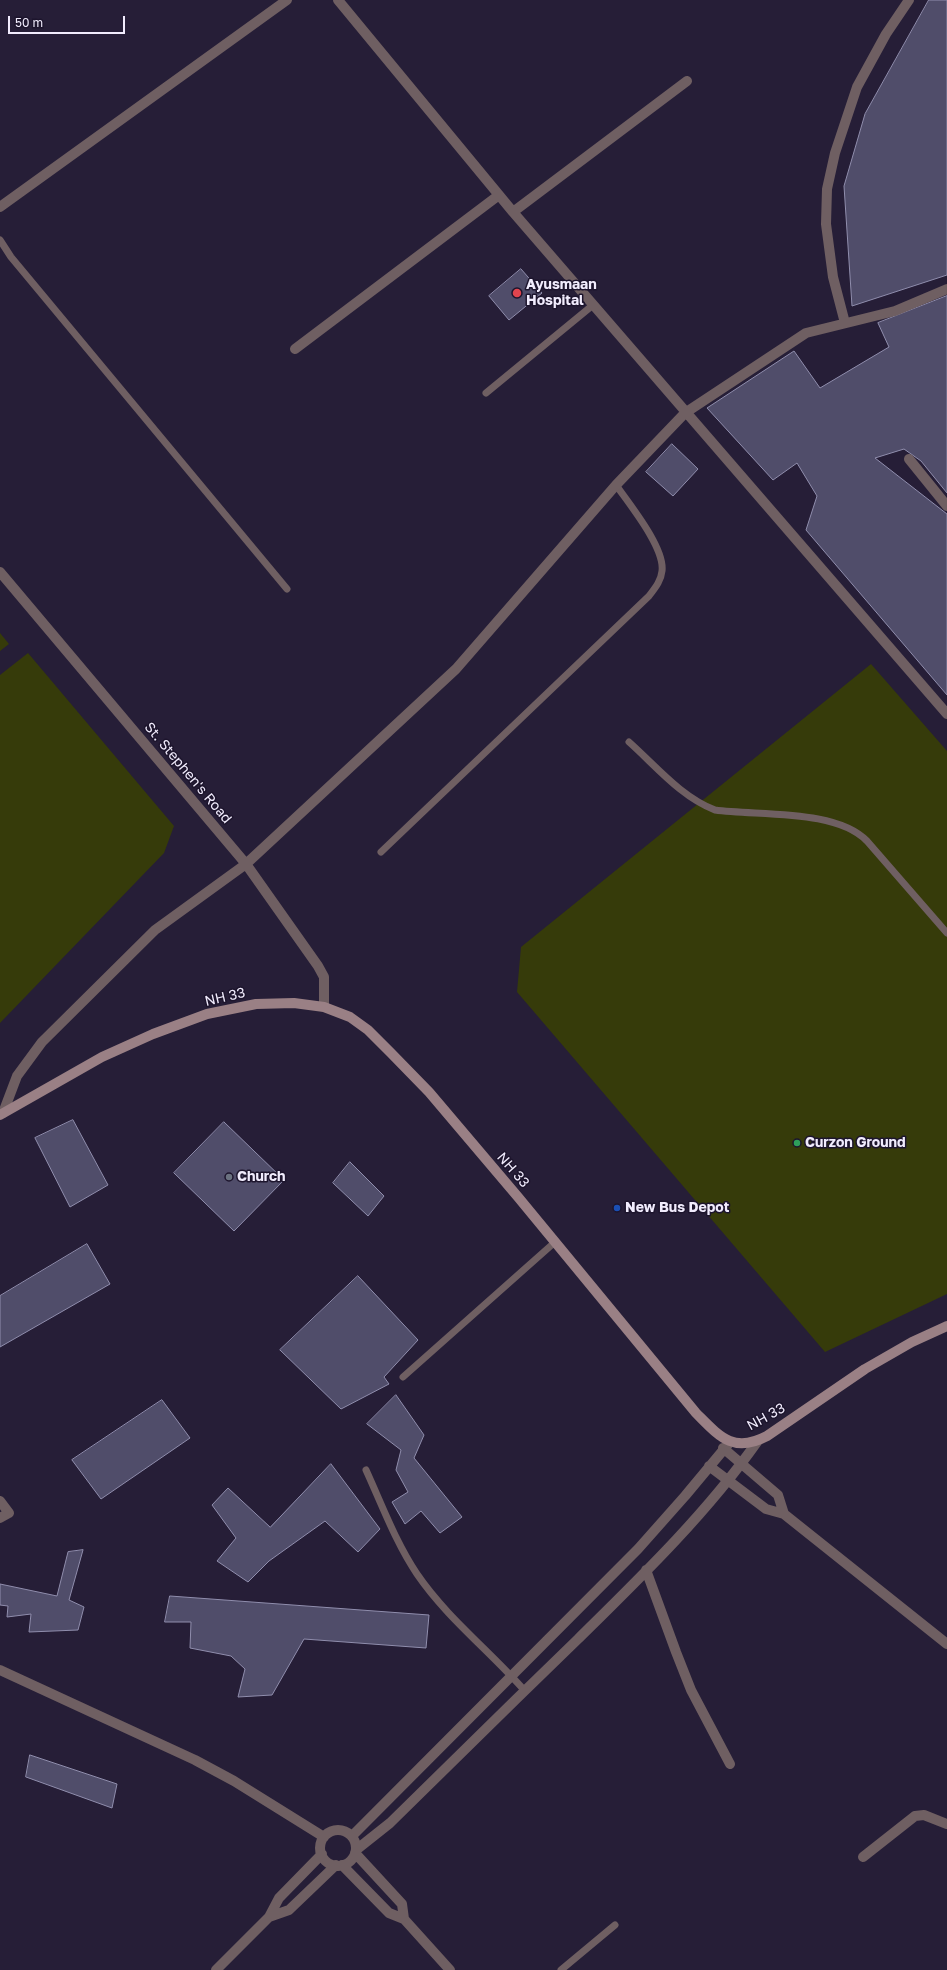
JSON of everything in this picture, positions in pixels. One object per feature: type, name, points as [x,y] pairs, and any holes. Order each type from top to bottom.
[{"type":"main road","name":"NH 33","points":[[2,1114],[102,1057],[153,1034],[207,1014],[256,1004],[294,1003],[324,1007],[350,1017],[368,1030],[428,1092],[555,1242],[696,1413],[726,1445],[756,1442],[783,1427],[822,1397],[865,1368],[912,1342],[947,1326]]},
{"type":"street","points":[[0,207],[287,0]]},
{"type":"street","points":[[338,0],[513,212],[685,413],[947,714]]},
{"type":"street","points":[[845,323],[833,277],[826,224],[827,189],[835,153],[858,87],[886,34],[909,0]]},
{"type":"street","points":[[513,212],[687,82]]},
{"type":"street","points":[[295,349],[499,195]]},
{"type":"street","points":[[2,1114],[17,1076],[48,1037],[155,930],[246,864],[456,669],[616,485],[685,413],[806,333],[895,311],[947,289]]},
{"type":"street","points":[[909,459],[947,506]]},
{"type":"street","name":"St. Stephen's Road","points":[[0,572],[246,864],[318,966],[324,977],[324,1007]]},
{"type":"street","points":[[356,1851],[390,1823],[646,1570],[697,1516],[728,1480],[756,1442]]},
{"type":"street","points":[[352,1836],[638,1550],[685,1496],[726,1445],[741,1464],[778,1495],[784,1514]]},
{"type":"street","points":[[709,1466],[766,1509],[784,1514],[947,1644]]},
{"type":"street","points":[[0,1501],[9,1513],[0,1518]]},
{"type":"street","points":[[646,1570],[691,1690],[730,1764]]},
{"type":"street","points":[[0,1670],[195,1760],[234,1781],[324,1837]]},
{"type":"street","points":[[863,1857],[915,1816],[924,1816],[947,1824]]},
{"type":"street","points":[[269,1917],[289,1910],[339,1865],[353,1859],[356,1851],[355,1841],[347,1832],[335,1830],[324,1837],[320,1848],[322,1854],[330,1864],[339,1865],[389,1913],[404,1919],[450,1970]]},
{"type":"street","points":[[356,1851],[402,1904],[404,1919]]},
{"type":"street","points":[[216,1970],[269,1917],[279,1898],[322,1854]]},
{"type":"lane","points":[[0,240],[11,257],[287,589]]},
{"type":"lane","points":[[486,393],[593,305]]},
{"type":"lane","points":[[381,852],[649,596],[658,583],[662,573],[661,555],[655,543],[616,485]]},
{"type":"lane","points":[[629,742],[684,793],[708,807],[726,812],[824,819],[852,829],[867,842],[947,934]]},
{"type":"lane","points":[[404,1378],[555,1242]]},
{"type":"lane","points":[[366,1470],[402,1550],[417,1574],[436,1598],[525,1691]]},
{"type":"lane","points":[[561,1970],[615,1925]]},
{"type":"green space","points":[[0,633],[9,644],[0,651]]},
{"type":"green space","points":[[28,653],[174,826],[164,853],[0,1023],[0,675]]},
{"type":"green space","name":"Curzon Ground","points":[[871,664],[947,751],[947,1294],[825,1352],[517,992],[521,947]]},
{"type":"building","points":[[929,0],[947,0],[947,275],[852,306],[844,186],[865,114]]},
{"type":"building","points":[[521,269],[542,293],[509,320],[489,296]]},
{"type":"building","points":[[947,296],[947,493],[921,461],[904,449],[875,458],[947,514],[947,695],[806,530],[817,496],[797,463],[773,480],[707,408],[794,351],[820,388],[889,347],[878,323]]},
{"type":"building","points":[[672,444],[698,469],[673,496],[646,472]]},
{"type":"building","points":[[73,1120],[108,1185],[70,1207],[35,1138]]},
{"type":"building","name":"Church","points":[[224,1122],[284,1180],[234,1231],[174,1173]]},
{"type":"building","points":[[350,1162],[384,1196],[368,1216],[333,1183]]},
{"type":"building","points":[[87,1244],[110,1284],[0,1347],[0,1296]]},
{"type":"building","points":[[358,1276],[418,1340],[384,1377],[389,1384],[341,1409],[280,1350]]},
{"type":"building","points":[[396,1395],[424,1435],[414,1458],[462,1517],[440,1533],[421,1511],[405,1524],[392,1502],[408,1492],[396,1470],[401,1450],[367,1424]]},
{"type":"building","points":[[162,1400],[190,1438],[101,1499],[72,1460]]},
{"type":"building","points":[[331,1464],[380,1529],[358,1552],[325,1521],[269,1561],[248,1582],[217,1561],[236,1538],[212,1505],[228,1488],[270,1527]]},
{"type":"building","points":[[83,1550],[69,1600],[84,1607],[78,1630],[29,1632],[31,1614],[7,1617],[8,1606],[0,1605],[0,1584],[57,1596],[68,1552]]},
{"type":"building","points":[[170,1596],[429,1615],[426,1648],[304,1639],[272,1695],[238,1697],[245,1669],[231,1656],[190,1648],[191,1622],[165,1622]]},
{"type":"building","points":[[30,1755],[117,1784],[112,1808],[26,1777]]},
{"type":"place","name":"Ayusmaan Hospital","points":[[517,293]]},
{"type":"place","name":"Curzon Ground","points":[[797,1143]]},
{"type":"place","name":"Church","points":[[229,1177]]},
{"type":"place","name":"New Bus Depot","points":[[617,1208]]}]
